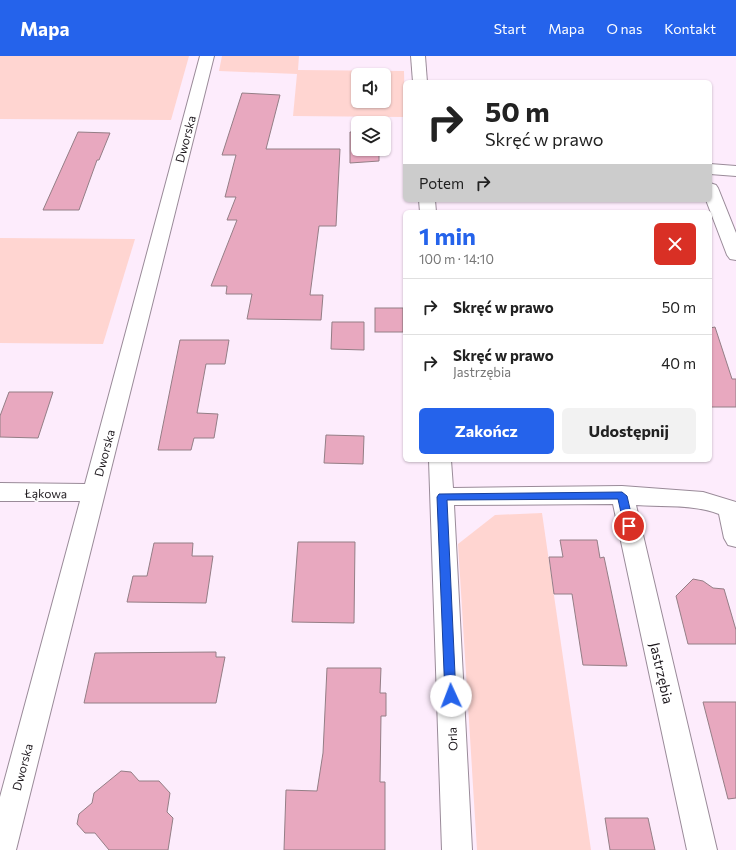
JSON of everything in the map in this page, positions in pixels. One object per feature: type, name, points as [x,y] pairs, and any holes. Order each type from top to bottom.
[{"type":"street","name":"Dworska","points":[[1,850],[207,56]]},
{"type":"street","points":[[418,56],[420,80]]},
{"type":"street","points":[[712,169],[736,171]]},
{"type":"street","points":[[712,193],[736,255]]},
{"type":"street","name":"Orla","points":[[440,462],[457,850]]},
{"type":"street","name":"Łąkowa","points":[[0,492],[93,493]]},
{"type":"street","points":[[442,497],[622,496],[700,500],[717,503],[728,509],[736,538]]},
{"type":"street","name":"Jastrzębia","points":[[622,496],[702,850]]},
{"type":"shaded area","points":[[0,56],[189,56],[171,120],[0,119]]},
{"type":"shaded area","points":[[222,56],[299,56],[298,70],[351,70],[351,108],[391,108],[391,71],[404,71],[403,117],[293,116],[297,74],[219,71]]},
{"type":"shaded area","points":[[0,238],[135,239],[103,344],[0,343]]},
{"type":"shaded area","points":[[542,513],[591,850],[477,850],[458,544],[495,515]]},
{"type":"building","points":[[242,93],[280,95],[266,149],[340,149],[336,226],[319,226],[310,295],[323,295],[321,320],[247,319],[252,294],[226,294],[227,286],[211,286],[237,220],[227,220],[236,197],[225,197],[236,155],[222,155]]},
{"type":"building","points":[[78,132],[110,133],[99,160],[97,160],[79,210],[43,210]]},
{"type":"building","points":[[351,132],[351,156],[379,156],[379,161],[350,163]]},
{"type":"building","points":[[375,308],[403,308],[403,332],[375,332]]},
{"type":"building","points":[[332,322],[364,322],[364,350],[331,349]]},
{"type":"building","points":[[715,327],[732,379],[736,379],[736,407],[712,407],[712,328]]},
{"type":"building","points":[[180,340],[229,340],[225,364],[206,364],[197,413],[218,414],[214,438],[194,438],[191,450],[158,450]]},
{"type":"building","points":[[9,392],[53,392],[38,438],[0,437],[0,416]]},
{"type":"building","points":[[326,435],[364,436],[363,464],[324,463]]},
{"type":"building","points":[[560,540],[597,540],[600,558],[604,557],[627,666],[583,665],[572,594],[554,594],[549,557],[563,557]]},
{"type":"building","points":[[298,542],[355,542],[354,623],[292,622]]},
{"type":"building","points":[[154,543],[193,543],[192,556],[213,556],[206,603],[127,602],[133,576],[147,576]]},
{"type":"building","points":[[693,579],[703,581],[713,588],[724,589],[736,630],[736,644],[688,644],[676,596]]},
{"type":"building","points":[[216,652],[216,657],[225,657],[216,703],[84,703],[95,653]]},
{"type":"building","points":[[327,668],[381,668],[380,693],[386,693],[386,716],[381,716],[380,782],[385,782],[385,850],[284,850],[286,790],[317,791],[323,753]]},
{"type":"building","points":[[703,702],[736,702],[736,798],[728,799]]},
{"type":"building","points":[[121,771],[131,772],[139,781],[159,781],[170,793],[167,812],[173,818],[168,850],[109,850],[95,833],[85,833],[77,824],[79,814],[92,803],[94,793]]},
{"type":"building","points":[[605,818],[648,818],[655,850],[610,850]]},
{"type":"route","points":[[451,696],[442,497],[622,496],[629,526]]}]
